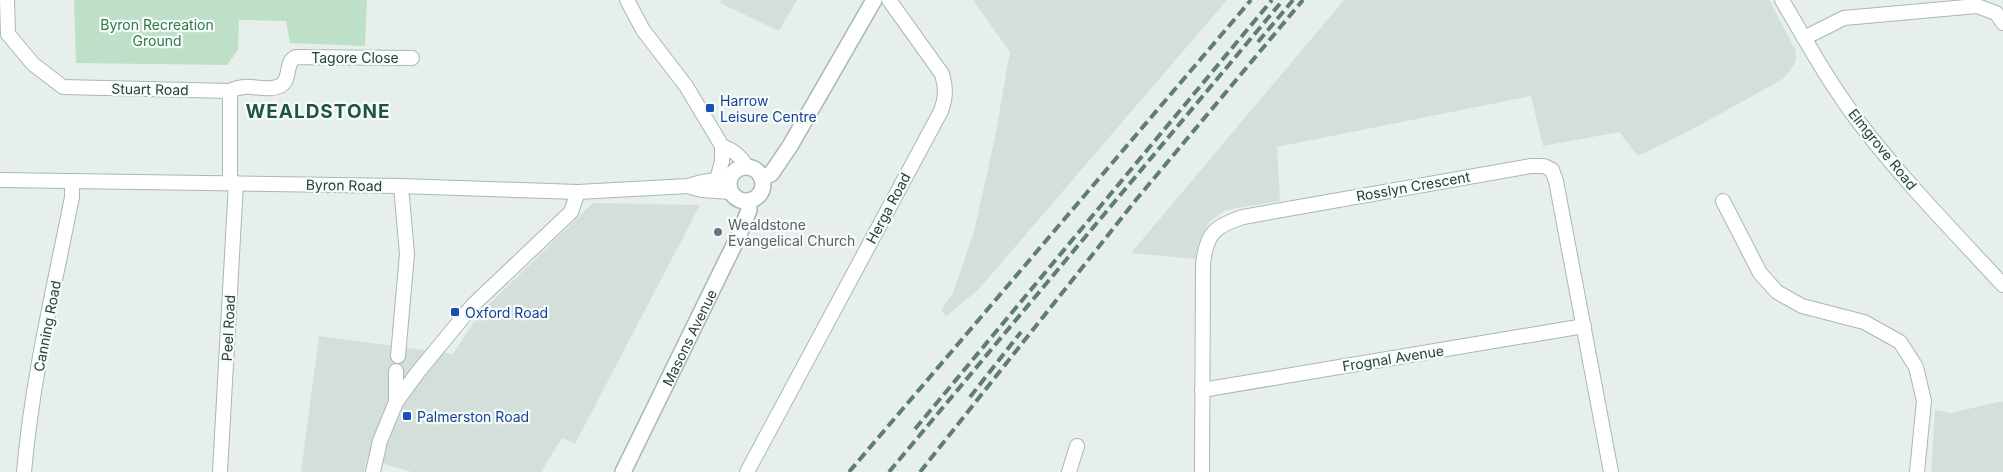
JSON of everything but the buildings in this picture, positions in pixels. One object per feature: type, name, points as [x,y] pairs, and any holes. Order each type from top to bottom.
[{"type":"street","points":[[4,34],[7,0]]},
{"type":"street","points":[[627,0],[643,30],[686,86],[722,146],[722,161],[726,183],[738,199],[748,201],[761,192],[763,187],[761,177],[756,170],[747,167],[736,169],[726,183]]},
{"type":"street","points":[[761,177],[771,174],[790,146],[874,0]]},
{"type":"street","name":"Herga Road","points":[[747,472],[941,111],[945,99],[946,87],[942,74],[889,0]]},
{"type":"street","name":"Elmgrove Road","points":[[1782,0],[1820,66],[1862,125],[1908,180],[2003,285]]},
{"type":"street","points":[[1804,38],[1844,18],[1977,6],[1996,13],[2003,23]]},
{"type":"street","name":"Stuart Road","points":[[4,34],[33,64],[62,87],[230,91]]},
{"type":"street","name":"Tagore Close","points":[[230,91],[240,86],[273,88],[282,85],[288,75],[289,63],[296,57],[412,58]]},
{"type":"street","points":[[230,91],[233,183]]},
{"type":"street","points":[[722,146],[731,149],[742,158],[747,167]]},
{"type":"street","name":"Rosslyn Crescent","points":[[1202,472],[1205,250],[1209,238],[1222,224],[1244,217],[1531,166],[1544,166],[1552,170],[1556,181],[1611,472]]},
{"type":"street","name":"Byron Road","points":[[0,180],[401,186],[578,192],[688,186],[702,190],[726,183]]},
{"type":"street","name":"Canning Road","points":[[24,472],[35,385],[72,197],[72,181]]},
{"type":"street","name":"Peel Road","points":[[220,472],[233,183]]},
{"type":"street","points":[[398,356],[407,254],[401,186]]},
{"type":"street","points":[[373,472],[380,441],[396,402],[473,305],[571,212],[578,192]]},
{"type":"street","name":"Masons Avenue","points":[[623,472],[738,237],[749,210],[748,201]]},
{"type":"street","points":[[1723,201],[1760,273],[1777,292],[1802,306],[1864,322],[1900,342],[1916,368],[1924,401],[1917,472]]},
{"type":"street","name":"Frognal Avenue","points":[[1202,390],[1584,326]]},
{"type":"street","points":[[396,371],[396,402]]},
{"type":"street","points":[[1070,472],[1077,446]]},
{"type":"shaded area","points":[[721,0],[797,0],[779,31],[720,3]]},
{"type":"shaded area","points":[[973,0],[1227,0],[978,290],[946,316],[941,310],[953,293],[974,232],[995,137],[1010,52]]},
{"type":"shaded area","points":[[1344,0],[1769,0],[1795,49],[1796,57],[1794,65],[1783,79],[1691,130],[1638,156],[1619,132],[1543,146],[1531,96],[1277,147],[1280,201],[1225,210],[1209,222],[1198,244],[1195,259],[1131,253]]},
{"type":"shaded area","points":[[593,203],[700,205],[575,444],[562,438],[541,472],[412,472],[367,459],[364,472],[301,472],[319,336],[453,354],[479,314]]},
{"type":"shaded area","points":[[2003,402],[2003,472],[1931,472],[1935,410],[1951,413]]},
{"type":"green space","name":"Byron Recreation Ground","points":[[74,0],[367,0],[365,46],[290,43],[286,21],[239,20],[238,50],[227,65],[76,63]]},
{"type":"railway","points":[[849,472],[1251,0]]},
{"type":"railway","points":[[915,429],[1272,0]]},
{"type":"railway","points":[[889,472],[1283,0]]},
{"type":"railway","points":[[1258,42],[1293,0]]},
{"type":"railway","points":[[920,472],[1135,201],[1303,0]]},
{"type":"railway","points":[[970,397],[1021,332]]},
{"type":"place","name":"Harrow Leisure Centre","points":[[710,108]]},
{"type":"place","name":"Wealdstone Evangelical Church","points":[[718,232]]},
{"type":"place","name":"Oxford Road","points":[[455,312]]},
{"type":"place","name":"Palmerston Road","points":[[407,416]]},
{"type":"district","name":"WEALDSTONE","points":[[318,111]]}]
